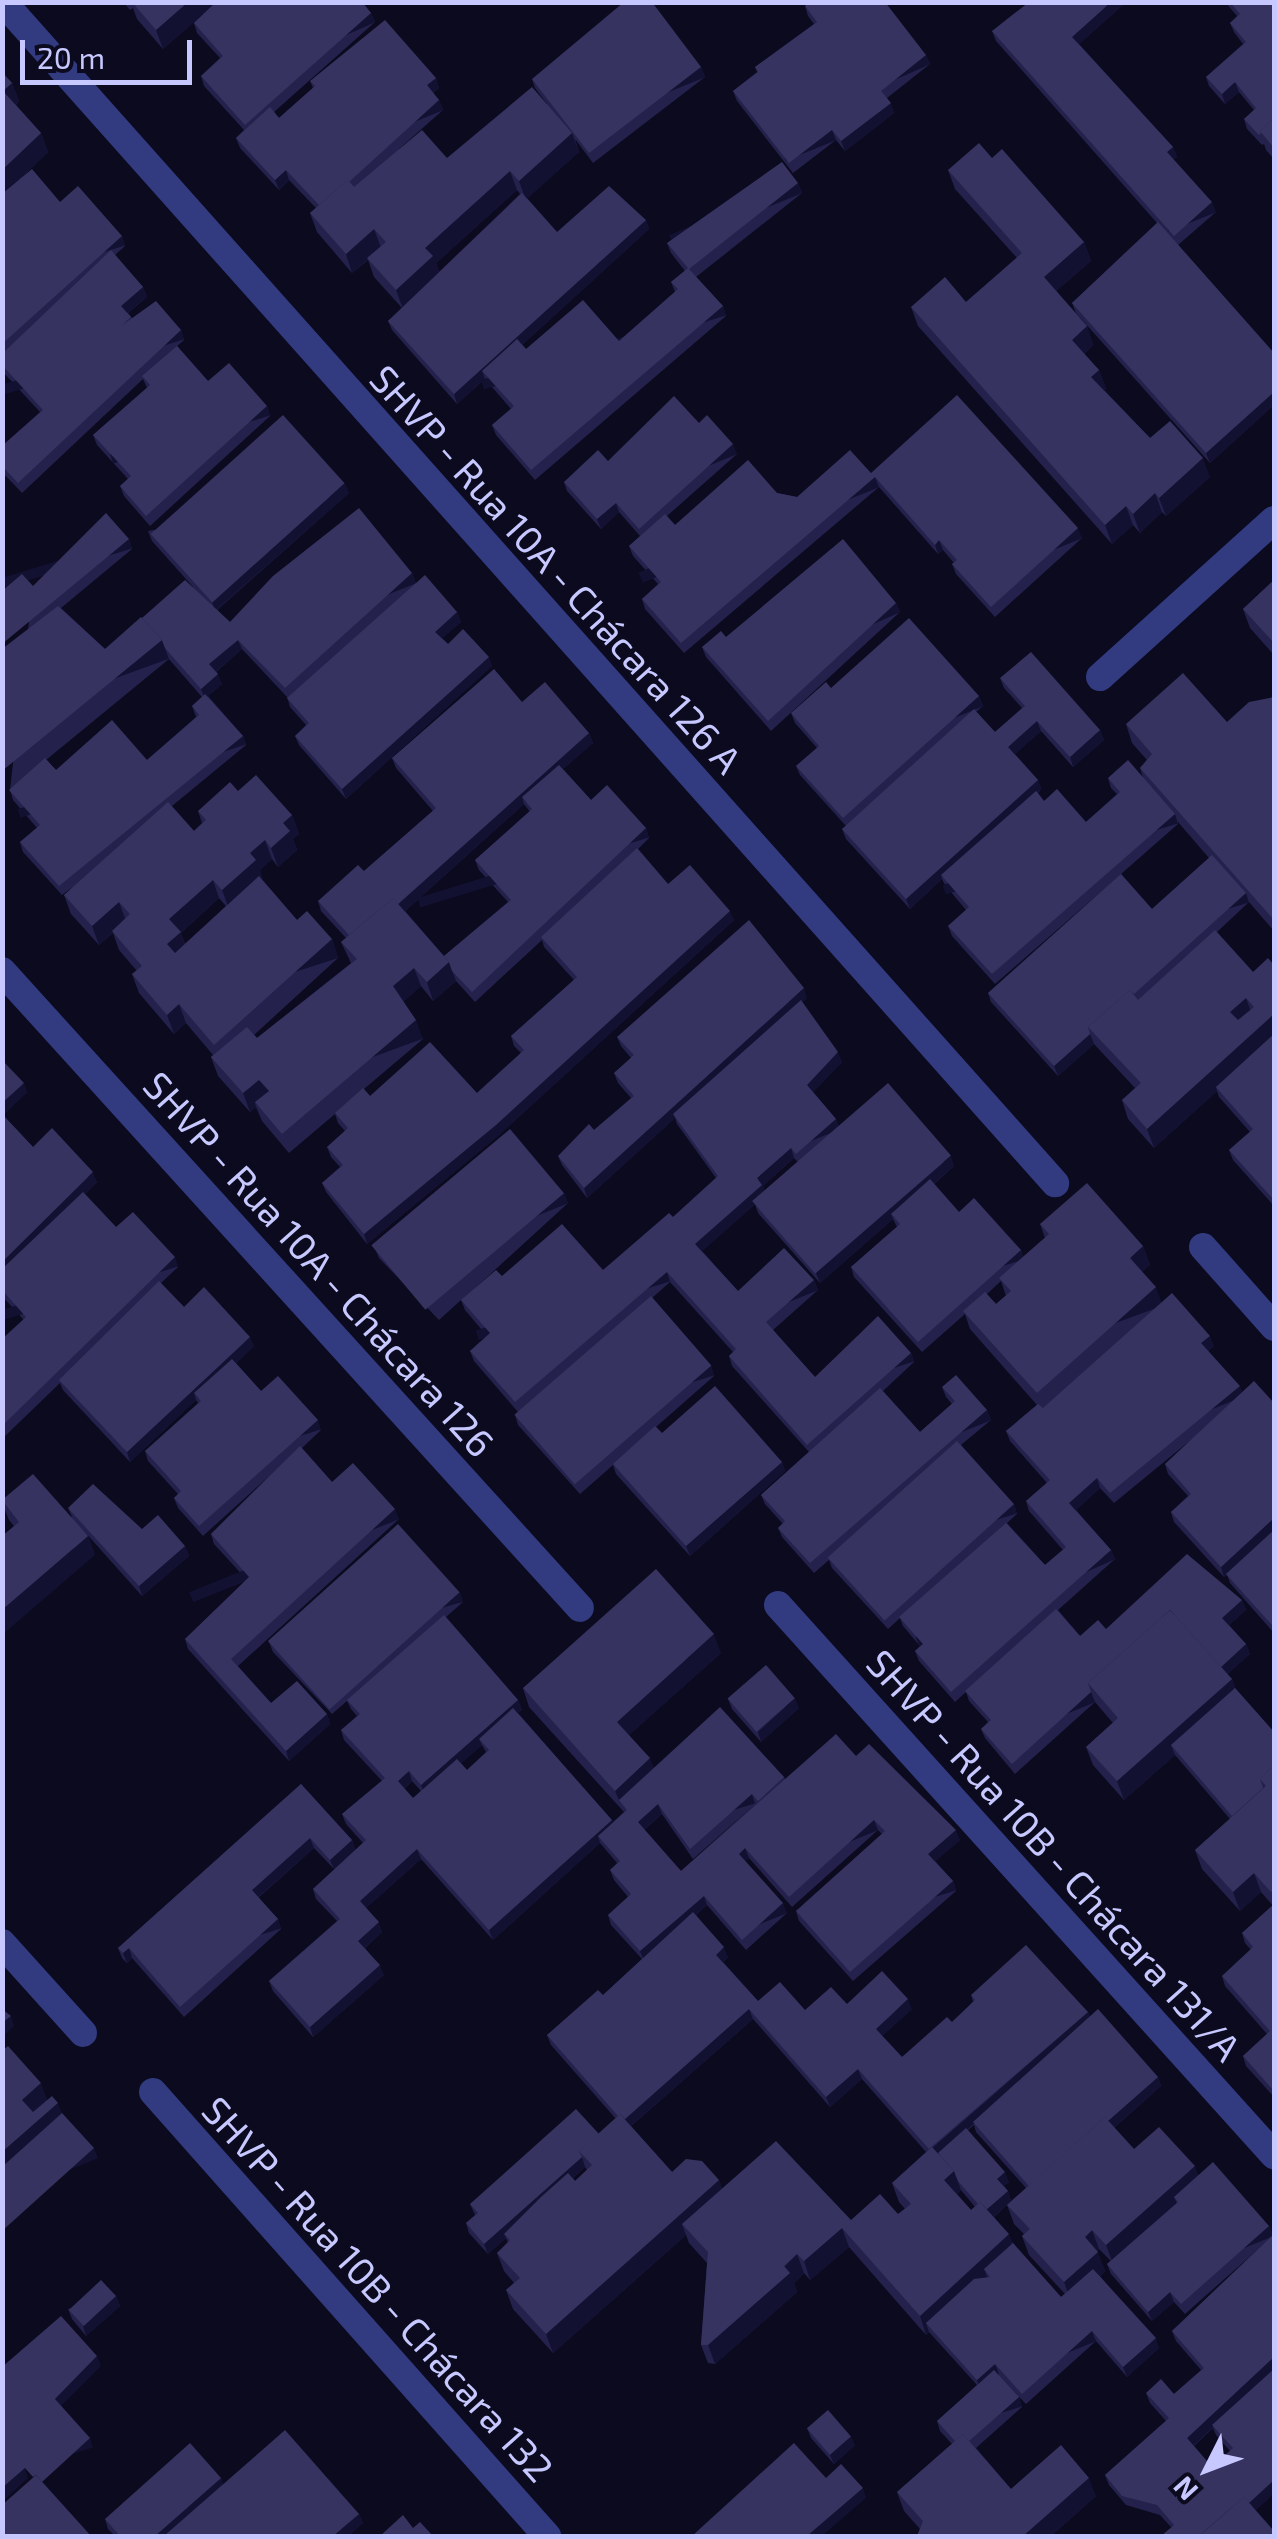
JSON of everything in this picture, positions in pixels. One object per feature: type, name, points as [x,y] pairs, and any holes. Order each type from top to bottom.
[{"type":"street","name":"SHVP - Rua 10A - Chácara 126 A","points":[[4,2],[1054,1183]]},
{"type":"street","points":[[1100,677],[1274,520]]},
{"type":"street","name":"SHVP - Rua 10A - Chácara 126","points":[[2,971],[580,1608]]},
{"type":"street","points":[[1203,1247],[1274,1327]]},
{"type":"street","name":"SHVP - Rua 10B - Chácara 131/A","points":[[778,1605],[1274,2155]]},
{"type":"street","points":[[2,1943],[83,2034]]},
{"type":"street","name":"SHVP - Rua 10B - Chácara 132","points":[[154,2092],[547,2536]]},
{"type":"building","points":[[132,2],[188,2],[156,30]]},
{"type":"building","points":[[216,2],[362,2],[371,13],[245,125],[201,76],[223,56],[194,23]]},
{"type":"building","points":[[624,2],[652,2],[701,67],[589,153],[532,79]]},
{"type":"building","points":[[809,2],[885,2],[926,55],[881,91],[891,103],[841,141],[832,130],[789,163],[733,91],[758,72],[755,67],[817,22],[805,6]]},
{"type":"building","points":[[1029,2],[1111,2],[1072,37],[1173,147],[1167,152],[1212,202],[1174,236],[992,31]]},
{"type":"building","points":[[1230,2],[1274,2],[1274,118],[1259,135],[1244,119],[1256,108],[1235,82],[1222,94],[1206,77],[1246,42],[1230,23],[1240,14]]},
{"type":"building","points":[[385,20],[436,78],[427,85],[439,100],[319,205],[286,170],[275,180],[236,138],[270,107],[279,118],[315,86],[310,81]]},
{"type":"building","points":[[2,72],[12,83],[3,91],[41,133],[2,170]]},
{"type":"building","points":[[532,87],[572,133],[519,181],[510,171],[425,248],[433,256],[396,290],[367,258],[386,242],[374,229],[346,254],[310,213],[348,180],[354,187],[422,130],[447,158]]},
{"type":"building","points":[[1274,118],[1274,148],[1260,131]]},
{"type":"building","points":[[979,143],[992,158],[1002,149],[1084,242],[1044,277],[1087,326],[1072,340],[1099,370],[1091,377],[1150,438],[1170,421],[1203,458],[1159,498],[1155,493],[1133,514],[1126,506],[1105,525],[911,307],[945,277],[966,302],[1022,253],[948,170]]},
{"type":"building","points":[[782,162],[798,183],[689,269],[723,306],[531,470],[492,425],[514,406],[482,371],[517,339],[526,349],[583,300],[619,341],[678,289],[671,282],[688,268],[667,243]]},
{"type":"building","points":[[32,169],[60,202],[78,186],[122,236],[2,344],[2,194]]},
{"type":"building","points":[[609,186],[646,220],[454,394],[388,321],[522,193],[557,232]]},
{"type":"building","points":[[1158,222],[1274,353],[1274,392],[1206,453],[1072,303]]},
{"type":"building","points":[[111,250],[143,287],[121,306],[131,317],[121,326],[156,301],[181,330],[18,483],[2,466],[2,446],[43,410],[2,365],[2,354]]},
{"type":"building","points":[[177,346],[208,381],[229,363],[267,406],[146,516],[120,486],[131,476],[93,435],[150,385],[142,376]]},
{"type":"building","points":[[957,395],[1078,528],[991,607],[952,564],[957,560],[939,540],[935,545],[875,477],[681,643],[642,599],[661,582],[629,546],[665,514],[675,525],[748,460],[777,493],[797,497],[850,450],[871,473]]},
{"type":"building","points":[[674,396],[699,423],[707,415],[733,444],[639,529],[616,503],[597,519],[564,482],[598,450],[608,461]]},
{"type":"building","points":[[283,415],[345,483],[212,602],[151,534]]},
{"type":"building","points":[[359,508],[412,573],[285,688],[238,640],[209,664],[218,674],[201,689],[142,618],[185,580],[230,622],[273,576]]},
{"type":"building","points":[[106,513],[129,539],[2,644],[2,591],[22,574],[33,586]]},
{"type":"building","points":[[843,539],[896,603],[768,721],[702,647],[721,631],[726,637]]},
{"type":"building","points":[[425,575],[457,612],[435,632],[448,644],[463,629],[489,657],[342,789],[295,736],[309,723],[287,698]]},
{"type":"building","points":[[1274,580],[1274,643],[1243,609]]},
{"type":"building","points":[[58,606],[105,649],[141,617],[162,640],[2,771],[2,649]]},
{"type":"building","points":[[909,618],[979,696],[843,818],[796,766],[819,746],[791,713],[826,682],[831,688]]},
{"type":"building","points":[[1031,652],[1100,730],[1070,757],[1037,721],[1008,747],[1038,780],[906,899],[842,829],[974,709],[995,732],[1025,706],[1000,678]]},
{"type":"building","points":[[494,669],[522,702],[545,682],[589,733],[398,904],[393,898],[349,935],[318,901],[358,865],[364,871],[436,808],[392,758]]},
{"type":"building","points":[[1183,673],[1227,722],[1249,702],[1274,697],[1274,920],[1140,768],[1152,754],[1126,724]]},
{"type":"building","points":[[205,694],[243,736],[59,886],[20,842],[40,825],[9,790],[45,758],[56,770],[112,720],[147,760],[199,715],[192,706]]},
{"type":"building","points":[[1128,760],[1175,814],[992,974],[948,926],[969,907],[941,875],[1036,791],[1044,801],[1057,789],[1086,822],[1120,792],[1108,778]]},
{"type":"building","points":[[559,765],[591,800],[607,785],[646,828],[472,992],[444,956],[511,900],[475,860],[532,809],[522,797]]},
{"type":"building","points":[[256,775],[292,815],[283,823],[290,831],[271,848],[265,840],[250,853],[256,860],[222,890],[213,880],[169,919],[181,932],[167,944],[175,953],[259,876],[297,920],[307,911],[332,939],[214,1045],[179,1004],[167,1015],[132,974],[142,966],[112,931],[130,914],[119,902],[92,926],[64,895],[168,802],[194,831],[206,820],[198,811],[230,782],[238,791]]},
{"type":"building","points":[[637,848],[668,884],[690,865],[730,911],[496,1125],[364,1234],[322,1183],[343,1165],[327,1147],[348,1128],[335,1113],[363,1088],[370,1096],[430,1042],[477,1093],[524,1050],[511,1036],[577,977],[541,937]]},
{"type":"building","points":[[1212,855],[1246,893],[1134,994],[1130,990],[1088,1027],[1090,1034],[1054,1066],[988,993],[1121,874],[1152,909]]},
{"type":"building","points":[[393,898],[449,962],[427,982],[414,968],[393,986],[416,1020],[282,1134],[255,1102],[269,1091],[259,1080],[243,1093],[211,1057],[247,1027],[257,1038],[357,959],[341,942]]},
{"type":"building","points":[[749,920],[804,988],[584,1188],[558,1156],[589,1124],[594,1130],[634,1096],[614,1073],[634,1055],[617,1037]]},
{"type":"building","points":[[1215,930],[1253,972],[1268,958],[1274,965],[1274,1014],[1147,1129],[1122,1100],[1141,1083],[1088,1027],[1130,990],[1138,1000]],"holes":[[[1246,998],[1254,1007],[1238,1020],[1230,1012]]]},
{"type":"building","points":[[801,1000],[838,1052],[807,1085],[836,1119],[796,1154],[791,1148],[757,1178],[762,1185],[695,1244],[738,1291],[784,1248],[814,1280],[766,1322],[815,1377],[878,1316],[911,1353],[807,1445],[729,1356],[736,1349],[667,1272],[515,1402],[470,1351],[490,1333],[461,1300],[496,1270],[502,1276],[562,1224],[603,1270],[669,1213],[673,1217],[718,1176],[673,1114]]},
{"type":"building","points":[[1274,1034],[1274,1200],[1229,1150],[1253,1129],[1216,1087]]},
{"type":"building","points":[[2,1060],[24,1083],[2,1103]]},
{"type":"building","points":[[888,1083],[951,1155],[815,1274],[752,1201]]},
{"type":"building","points":[[2,1114],[33,1147],[52,1128],[93,1172],[2,1262]]},
{"type":"building","points":[[510,1129],[564,1193],[425,1310],[371,1245]]},
{"type":"building","points":[[930,1179],[959,1212],[974,1198],[1021,1250],[918,1342],[851,1267],[900,1224],[891,1214]]},
{"type":"building","points":[[1087,1183],[1143,1246],[1130,1258],[1156,1287],[1037,1393],[963,1311],[985,1292],[996,1304],[1011,1291],[999,1278],[1049,1234],[1040,1224]]},
{"type":"building","points":[[83,1192],[116,1227],[133,1212],[175,1257],[2,1426],[2,1339],[26,1317],[2,1290],[2,1269]]},
{"type":"building","points":[[159,1281],[184,1307],[204,1287],[250,1337],[127,1452],[59,1380]]},
{"type":"building","points":[[1172,1293],[1210,1336],[1201,1343],[1240,1386],[1110,1493],[1097,1478],[1069,1503],[1111,1550],[951,1692],[915,1651],[923,1644],[899,1617],[1006,1523],[1045,1565],[1066,1547],[1026,1501],[1050,1480],[1006,1431],[1038,1404],[1043,1408]]},
{"type":"building","points":[[651,1296],[711,1365],[575,1484],[514,1415]]},
{"type":"building","points":[[232,1359],[261,1391],[278,1376],[318,1420],[199,1526],[174,1498],[181,1491],[145,1451],[201,1401],[194,1393]]},
{"type":"building","points":[[956,1375],[987,1410],[810,1563],[778,1528],[785,1521],[761,1495],[880,1388],[920,1432],[955,1401],[942,1387]]},
{"type":"building","points":[[1254,1381],[1274,1403],[1274,1518],[1221,1567],[1171,1512],[1191,1494],[1165,1464]]},
{"type":"building","points":[[715,1386],[782,1462],[686,1546],[613,1464],[655,1426],[662,1433]]},
{"type":"building","points":[[957,1441],[1014,1504],[885,1621],[828,1557]]},
{"type":"building","points":[[300,1446],[332,1482],[353,1463],[395,1509],[231,1659],[271,1703],[297,1681],[327,1714],[286,1751],[185,1639],[249,1577],[211,1534]]},
{"type":"building","points":[[33,1474],[88,1536],[2,1610],[2,1536],[19,1522],[2,1500]]},
{"type":"building","points":[[93,1484],[142,1529],[158,1515],[185,1546],[139,1586],[68,1508]]},
{"type":"building","points":[[398,1524],[460,1592],[330,1709],[268,1641]]},
{"type":"building","points":[[1274,1530],[1274,1625],[1273,1626],[1226,1574]]},
{"type":"building","points":[[1187,1554],[1242,1600],[1222,1618],[1246,1644],[1221,1667],[1170,1610],[1088,1683],[1091,1692],[1012,1764],[981,1729],[991,1720],[965,1691],[1056,1609],[1080,1636],[1098,1620],[1106,1629]]},
{"type":"building","points":[[656,1569],[714,1634],[617,1722],[650,1758],[615,1791],[523,1688]]},
{"type":"building","points":[[1170,1610],[1232,1679],[1117,1781],[1086,1747],[1118,1718],[1088,1683]]},
{"type":"building","points":[[444,1615],[518,1700],[421,1785],[409,1771],[398,1781],[413,1798],[457,1759],[467,1770],[489,1750],[479,1739],[513,1708],[612,1820],[489,1930],[417,1849],[360,1901],[379,1922],[358,1941],[380,1965],[310,2027],[269,1981],[340,1919],[313,1889],[366,1840],[342,1814],[385,1778],[341,1730],[360,1714],[347,1700]]},
{"type":"building","points":[[766,1665],[795,1698],[756,1732],[728,1698]]},
{"type":"building","points":[[1235,1688],[1274,1732],[1274,1765],[1260,1779],[1263,1788],[1232,1816],[1171,1745]]},
{"type":"building","points":[[720,1707],[784,1777],[758,1801],[752,1794],[690,1849],[658,1804],[638,1822],[681,1871],[836,1734],[856,1756],[869,1744],[956,1830],[928,1854],[953,1881],[850,1972],[796,1911],[885,1831],[874,1820],[789,1897],[745,1848],[739,1854],[783,1903],[742,1940],[704,1896],[640,1951],[608,1915],[631,1894],[610,1870],[620,1861],[598,1836],[627,1810],[619,1800]]},
{"type":"building","points":[[1274,1765],[1274,1889],[1271,1892],[1254,1873],[1233,1892],[1195,1850],[1266,1786],[1260,1779]]},
{"type":"building","points":[[301,1784],[352,1840],[330,1860],[310,1838],[252,1890],[278,1919],[180,2007],[129,1948],[123,1953],[118,1948]]},
{"type":"building","points":[[1274,1904],[1274,2091],[1243,2056],[1270,2031],[1222,1976],[1253,1947],[1242,1933]]},
{"type":"building","points":[[693,1912],[724,1947],[716,1955],[758,2001],[780,1982],[805,2010],[831,1987],[847,2004],[882,1971],[908,1999],[876,2029],[902,2057],[947,2017],[952,2022],[975,2000],[971,1995],[1026,1945],[1088,2012],[929,2149],[858,2069],[826,2097],[749,2009],[625,2119],[618,2116],[547,2035],[598,1990],[603,1995]]},
{"type":"building","points":[[2,2009],[11,2016],[2,2023]]},
{"type":"building","points":[[1098,2009],[1158,2077],[1108,2121],[1105,2117],[1029,2186],[973,2122]]},
{"type":"building","points":[[8,2046],[41,2083],[22,2100],[33,2112],[52,2096],[58,2103],[2,2152],[2,2051]]},
{"type":"building","points":[[576,2109],[599,2134],[579,2151],[582,2157],[484,2244],[466,2223],[478,2213],[470,2204]]},
{"type":"building","points":[[62,2113],[94,2148],[2,2231],[2,2167]]},
{"type":"building","points":[[620,2114],[672,2172],[686,2159],[702,2161],[719,2180],[546,2334],[506,2290],[520,2278],[497,2253],[510,2240],[504,2234],[541,2197],[568,2173],[575,2181],[592,2165],[579,2151]]},
{"type":"building","points":[[1105,2117],[1134,2149],[1159,2127],[1195,2166],[1106,2245],[1092,2230],[1085,2237],[1098,2252],[1064,2282],[1022,2236],[1030,2229],[1007,2205]]},
{"type":"building","points":[[966,2128],[1005,2172],[997,2179],[1008,2191],[987,2209],[978,2204],[938,2153]]},
{"type":"building","points":[[776,2141],[851,2220],[880,2194],[898,2214],[911,2204],[892,2183],[932,2147],[954,2171],[944,2180],[971,2210],[980,2202],[1009,2234],[920,2316],[842,2228],[804,2261],[797,2254],[784,2266],[790,2273],[708,2345],[701,2345],[708,2252],[682,2224]]},
{"type":"building","points":[[1213,2162],[1269,2226],[1181,2304],[1170,2292],[1148,2312],[1107,2264],[1178,2202],[1174,2197]]},
{"type":"building","points":[[1274,2234],[1274,2357],[1187,2438],[1212,2467],[1233,2448],[1212,2425],[1274,2369],[1274,2480],[1249,2503],[1244,2497],[1199,2536],[1161,2536],[1174,2525],[1157,2505],[1122,2496],[1105,2475],[1169,2418],[1146,2393],[1161,2379],[1174,2394],[1204,2368],[1172,2331]]},
{"type":"building","points":[[1013,2243],[1061,2297],[1093,2269],[1156,2338],[1123,2367],[1092,2331],[1022,2394],[995,2364],[977,2380],[926,2323],[974,2279],[990,2277],[984,2269]]},
{"type":"building","points":[[101,2280],[116,2296],[84,2326],[69,2310]]},
{"type":"building","points":[[61,2316],[97,2356],[55,2399],[90,2438],[42,2482],[25,2468],[2,2488],[2,2367]]},
{"type":"building","points":[[994,2370],[1019,2397],[969,2441],[963,2434],[955,2441],[937,2421]]},
{"type":"building","points":[[828,2410],[851,2436],[830,2455],[807,2428]]},
{"type":"building","points":[[285,2430],[359,2514],[333,2536],[164,2536]]},
{"type":"building","points":[[963,2434],[1011,2489],[1061,2445],[1089,2478],[1023,2536],[917,2536],[923,2521],[897,2492]]},
{"type":"building","points":[[190,2443],[221,2478],[155,2536],[120,2536],[105,2519]]},
{"type":"building","points":[[794,2443],[826,2478],[841,2464],[863,2488],[807,2536],[692,2536]]},
{"type":"building","points":[[36,2475],[91,2536],[2,2536],[2,2505]]},
{"type":"building","points":[[1244,2497],[1274,2531],[1274,2536],[1199,2536]]},
{"type":"building","points":[[403,2515],[413,2528],[420,2522],[433,2536],[380,2536]]}]
